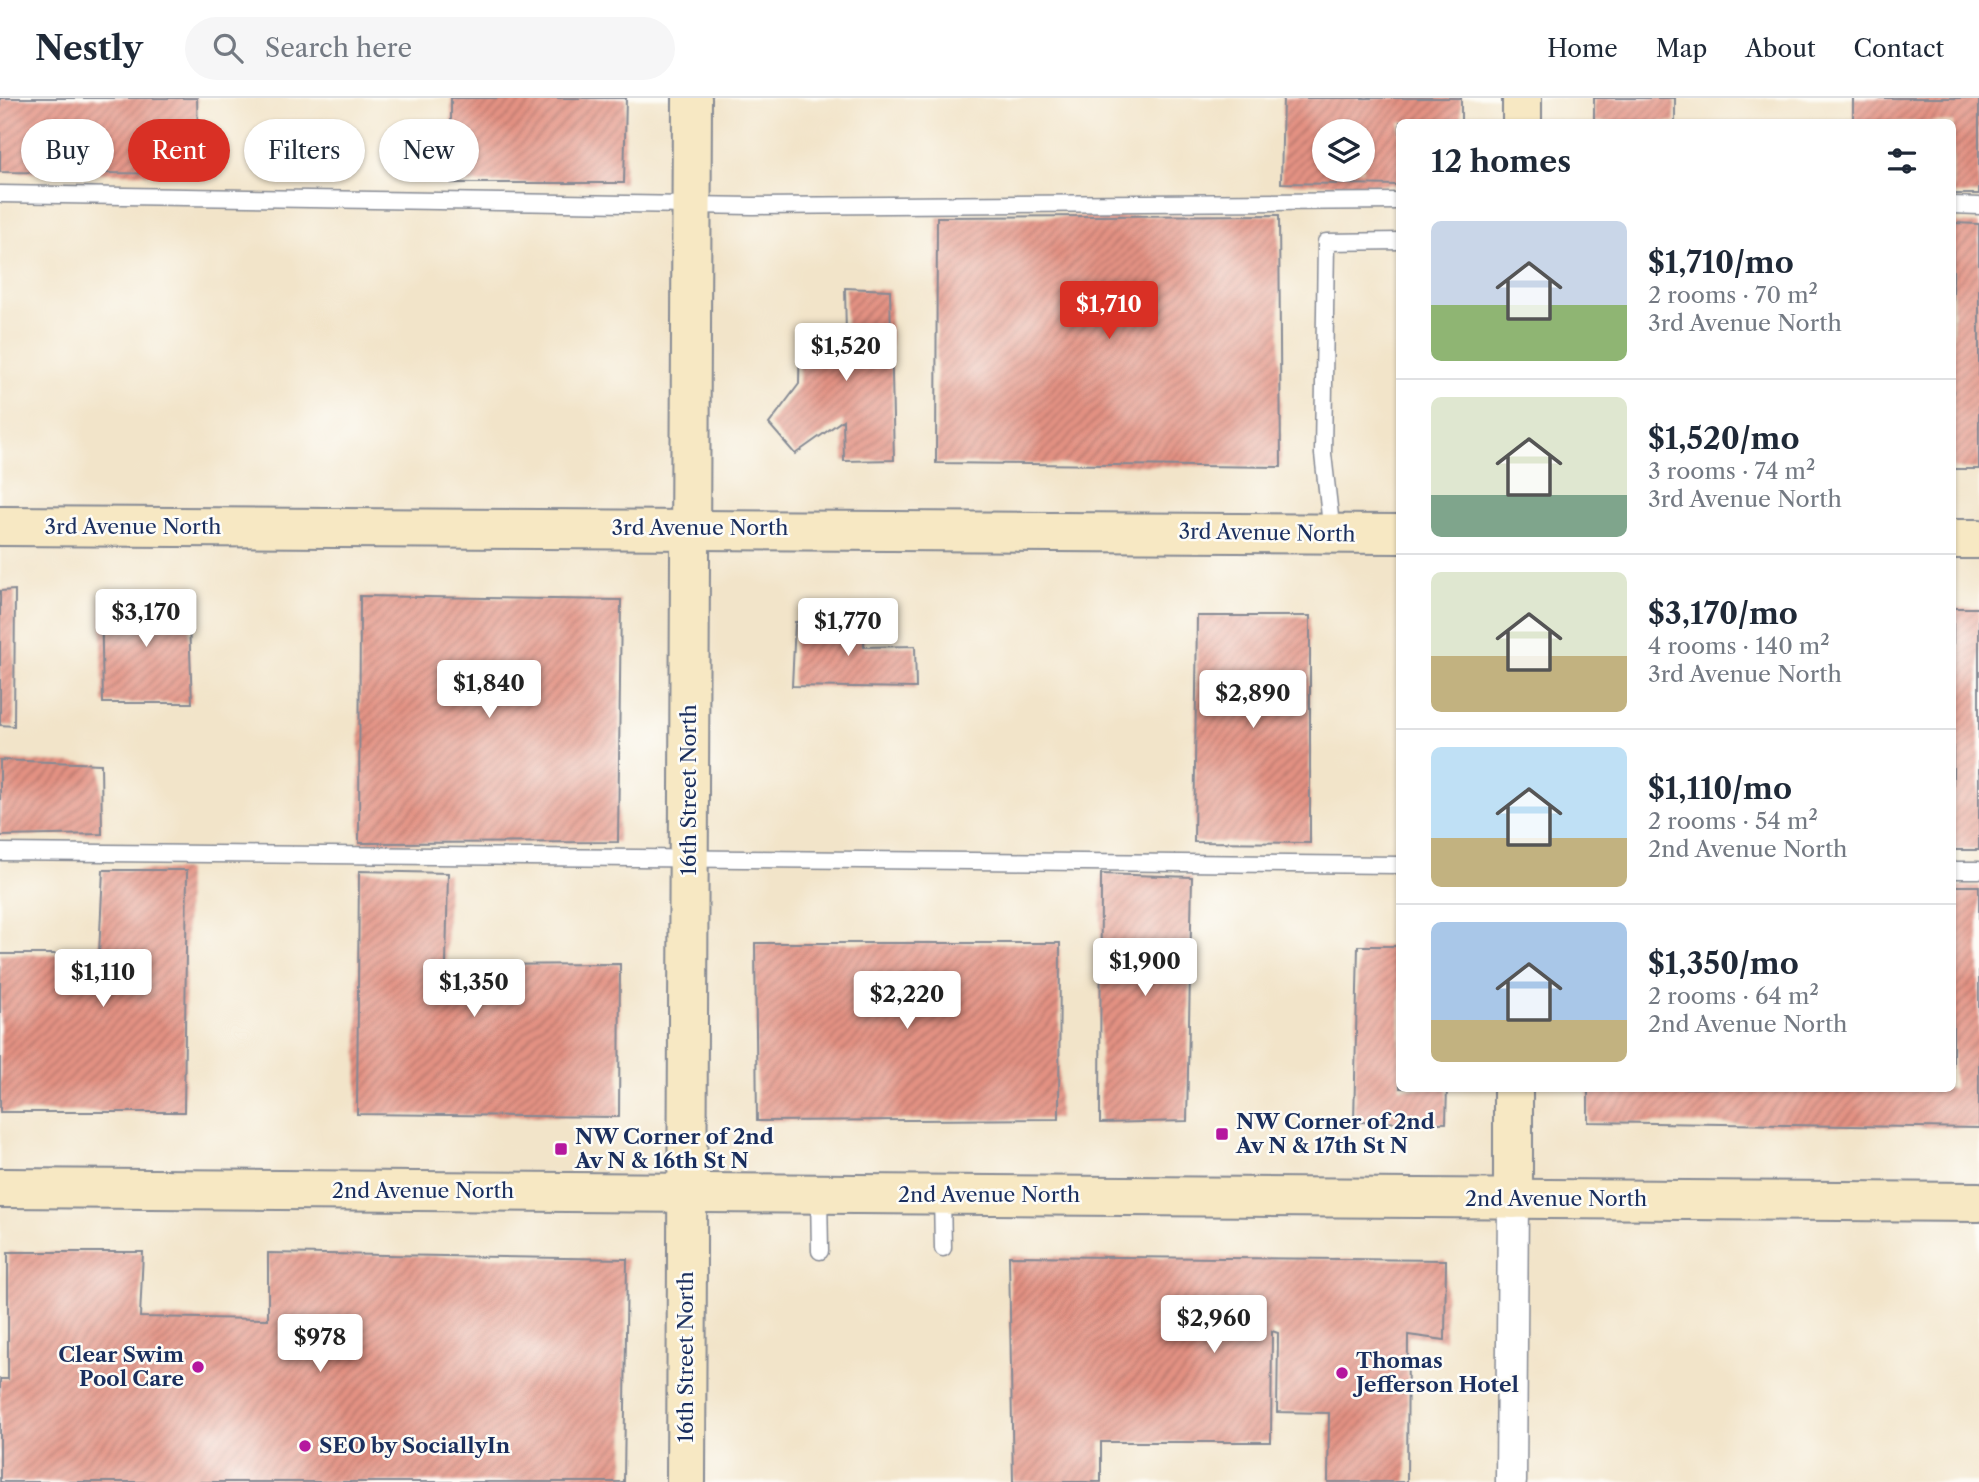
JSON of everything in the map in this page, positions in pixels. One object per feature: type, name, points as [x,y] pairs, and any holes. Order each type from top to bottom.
[{"type":"main road","name":"16th Street North","points":[[686,1482],[692,98]]},
{"type":"main road","points":[[1522,98],[1522,119]]},
{"type":"main road","name":"3rd Avenue North","points":[[0,526],[1396,534]]},
{"type":"main road","points":[[1956,539],[1979,539]]},
{"type":"main road","points":[[1513,1092],[1513,1199]]},
{"type":"main road","name":"2nd Avenue North","points":[[0,1188],[1979,1202]]},
{"type":"street","points":[[1511,1482],[1513,1199]]},
{"type":"lane","points":[[0,194],[692,205],[1396,201]]},
{"type":"lane","points":[[1956,205],[1979,206]]},
{"type":"lane","points":[[1332,534],[1323,454],[1326,242],[1396,241]]},
{"type":"lane","points":[[0,852],[1396,865]]},
{"type":"lane","points":[[1956,870],[1979,870]]},
{"type":"lane","points":[[819,1194],[820,1251]]},
{"type":"lane","points":[[942,1195],[943,1248]]},
{"type":"building","points":[[0,98],[197,98],[198,119],[128,119],[128,173],[114,173],[114,119],[21,119],[21,172],[0,172]]},
{"type":"building","points":[[451,98],[626,98],[624,183],[451,183],[479,182],[479,119],[451,119]]},
{"type":"building","points":[[1283,98],[1461,98],[1461,119],[1396,119],[1396,185],[1281,183]]},
{"type":"building","points":[[1594,98],[1675,98],[1675,119],[1594,119]]},
{"type":"building","points":[[1853,98],[1979,98],[1979,194],[1956,194],[1956,119],[1853,119]]},
{"type":"building","points":[[1279,215],[1281,467],[936,463],[937,217]]},
{"type":"building","points":[[1956,223],[1979,224],[1979,469],[1956,469]]},
{"type":"building","points":[[845,288],[890,290],[894,460],[844,461],[843,420],[795,454],[769,424],[799,384],[800,335],[846,334]]},
{"type":"building","points":[[15,590],[14,726],[0,725],[0,591]]},
{"type":"building","points":[[101,594],[188,597],[192,703],[103,703]]},
{"type":"building","points":[[360,596],[621,600],[618,842],[359,843]]},
{"type":"building","points":[[1956,608],[1979,608],[1979,850],[1956,850]]},
{"type":"building","points":[[1197,616],[1310,616],[1310,843],[1194,842]]},
{"type":"building","points":[[795,622],[865,622],[864,647],[915,646],[916,688],[792,686]]},
{"type":"building","points":[[0,760],[101,764],[102,834],[0,836]]},
{"type":"building","points":[[103,870],[187,870],[184,1112],[0,1112],[0,954],[99,954]]},
{"type":"building","points":[[359,871],[448,873],[446,965],[620,964],[619,1117],[357,1114]]},
{"type":"building","points":[[1101,874],[1192,877],[1187,1121],[1100,1123]]},
{"type":"building","points":[[1956,886],[1979,886],[1979,1128],[1588,1122],[1588,1092],[1956,1092]]},
{"type":"building","points":[[755,943],[1060,943],[1059,1119],[757,1121]]},
{"type":"building","points":[[1358,946],[1396,946],[1396,1092],[1447,1092],[1446,1123],[1354,1122]]},
{"type":"building","points":[[8,1252],[143,1252],[140,1317],[268,1319],[268,1253],[627,1259],[624,1482],[0,1482],[0,1379],[8,1379]]},
{"type":"building","points":[[1009,1256],[1446,1260],[1445,1340],[1408,1335],[1407,1482],[1328,1482],[1329,1413],[1277,1412],[1278,1333],[1272,1331],[1271,1442],[1101,1442],[1101,1482],[1013,1482]]},
{"type":"place","name":"NW Corner of 2nd Av N & 17th St N","points":[[1222,1134]]},
{"type":"place","name":"NW Corner of 2nd Av N & 16th St N","points":[[561,1149]]},
{"type":"place","name":"Clear Swim Pool Care","points":[[198,1367]]},
{"type":"place","name":"Thomas Jefferson Hotel","points":[[1342,1373]]},
{"type":"place","name":"SEO by SociallyIn","points":[[305,1446]]}]
